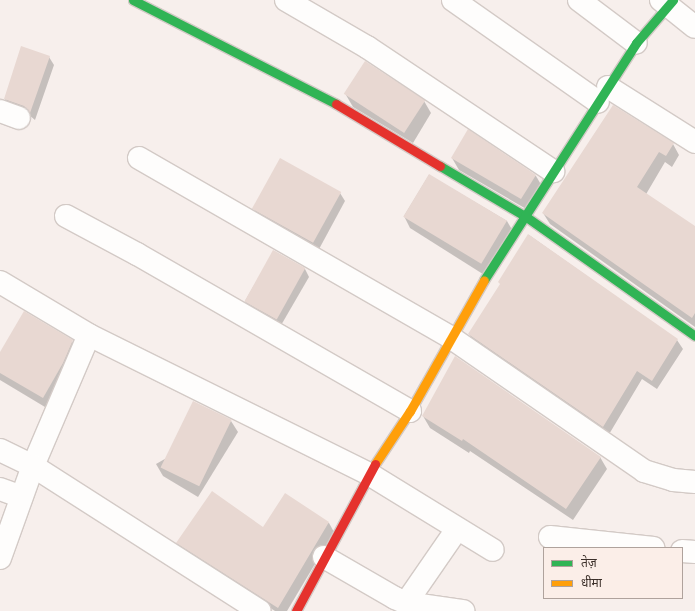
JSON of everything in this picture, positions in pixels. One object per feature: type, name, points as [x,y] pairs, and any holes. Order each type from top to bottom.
[{"type":"street","points":[[133,0],[322,96],[525,216],[695,336]]},
{"type":"street","points":[[286,0],[367,47],[553,172]]},
{"type":"street","points":[[453,0],[603,94],[695,142]]},
{"type":"street","points":[[579,0],[636,43]]},
{"type":"street","points":[[296,611],[369,474],[410,411],[473,297],[636,43],[668,2],[695,27]]},
{"type":"street","points":[[139,158],[450,337],[644,471],[673,480],[695,482]]},
{"type":"street","points":[[66,216],[137,254],[410,411]]},
{"type":"street","points":[[0,282],[89,335],[369,474],[493,550]]},
{"type":"street","points":[[0,558],[33,466],[89,335]]},
{"type":"street","points":[[0,450],[33,466],[260,611]]},
{"type":"street","points":[[0,489],[22,496]]},
{"type":"street","points":[[406,603],[457,529]]},
{"type":"street","points":[[550,538],[643,547]]},
{"type":"street","points":[[683,551],[695,552]]},
{"type":"street","points":[[324,556],[406,603],[463,611]]},
{"type":"building","points":[[21,46],[50,56],[30,113],[24,106],[4,99]]},
{"type":"building","points":[[365,61],[425,100],[404,133],[344,94]]},
{"type":"building","points":[[613,105],[674,143],[666,156],[659,152],[637,187],[695,226],[695,313],[692,318],[542,213]]},
{"type":"building","points":[[468,129],[536,175],[521,199],[451,158]]},
{"type":"building","points":[[280,158],[341,192],[313,243],[252,209]]},
{"type":"building","points":[[429,174],[507,221],[481,264],[403,217]]},
{"type":"building","points":[[528,234],[678,339],[652,381],[637,371],[603,427],[468,334],[500,284],[498,282]]},
{"type":"building","points":[[273,250],[305,268],[277,320],[244,302]]},
{"type":"building","points":[[24,311],[73,340],[63,363],[43,398],[0,373],[0,352]]},
{"type":"building","points":[[455,356],[601,457],[566,509],[463,439],[462,441],[422,416]]},
{"type":"building","points":[[193,401],[232,420],[199,486],[161,468]]},
{"type":"building","points":[[212,491],[263,527],[285,493],[329,522],[278,608],[176,543]]},
{"type":"traffic: fast","points":[[133,0],[336,104]]},
{"type":"traffic: fast","points":[[484,280],[636,43],[673,0]]},
{"type":"traffic: fast","points":[[440,166],[525,216],[695,336]]},
{"type":"traffic: slow","points":[[375,464],[410,411],[484,280]]},
{"type":"traffic: jam","points":[[336,104],[440,166]]},
{"type":"traffic: jam","points":[[296,611],[375,464]]}]
